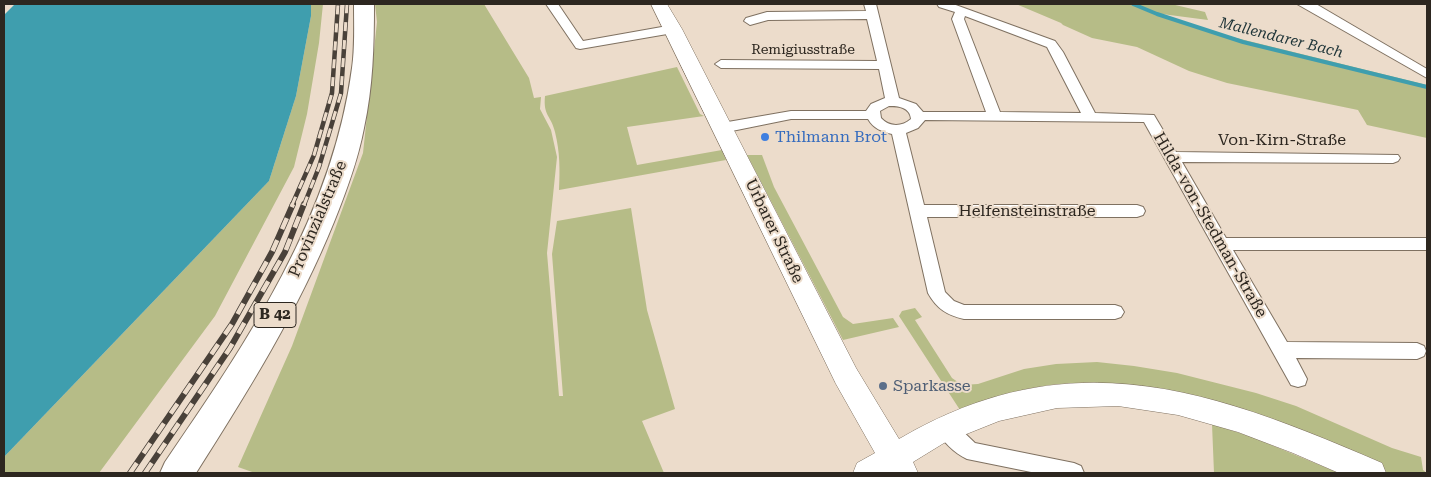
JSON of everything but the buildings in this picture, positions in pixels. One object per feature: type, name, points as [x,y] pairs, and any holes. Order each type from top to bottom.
[{"type":"main road","name":"Provinzialstraße","points":[[177,473],[238,379],[289,289],[317,229],[349,144],[354,125],[364,67],[364,4]]},
{"type":"street","points":[[552,4],[580,45],[673,28]]},
{"type":"street","name":"Urbarer Straße","points":[[659,4],[673,28],[846,376],[899,464]]},
{"type":"street","points":[[942,4],[1050,44],[1057,52],[1090,118]]},
{"type":"street","points":[[1303,4],[1312,7],[1427,74]]},
{"type":"street","name":"Remigiusstraße","points":[[750,21],[767,16],[871,9],[893,102]]},
{"type":"street","points":[[963,11],[959,14],[958,19],[994,116]]},
{"type":"street","name":"Remigiusstraße","points":[[722,64],[884,65]]},
{"type":"street","points":[[886,102],[893,102],[912,108],[918,116],[918,120],[911,127],[898,130],[879,123],[873,115],[876,107],[886,102]]},
{"type":"street","points":[[722,128],[791,115],[873,115]]},
{"type":"street","name":"Hilda-von-Stedman-Straße","points":[[918,116],[1149,118],[1298,379]]},
{"type":"street","points":[[898,130],[937,293],[950,308],[964,312],[1115,312]]},
{"type":"street","name":"Von-Kirn-Straße","points":[[1172,158],[1392,158]]},
{"type":"street","name":"Helfensteinstraße","points":[[918,211],[1137,211]]},
{"type":"street","points":[[1221,244],[1427,244]]},
{"type":"street","points":[[1281,350],[1417,351]]},
{"type":"street","points":[[868,473],[899,464],[946,428],[998,408],[1044,397],[1100,393],[1130,394],[1164,399],[1228,414],[1295,439],[1371,473]]},
{"type":"street","points":[[946,428],[964,448],[974,452],[1048,466],[1074,473]]},
{"type":"green space","points":[[311,4],[323,4],[319,43],[307,114],[294,167],[215,316],[99,473],[4,473],[4,457],[269,181],[296,96],[311,16]]},
{"type":"green space","points":[[375,4],[484,4],[529,78],[534,98],[541,97],[540,109],[551,130],[557,157],[547,253],[559,396],[563,396],[552,254],[557,221],[631,208],[647,310],[675,409],[642,421],[664,473],[255,473],[238,467],[292,346],[363,153],[377,22]]},
{"type":"green space","points":[[1016,4],[1171,4],[1205,12],[1208,20],[1162,14],[1204,30],[1427,85],[1427,138],[1367,125],[1358,110],[1227,83],[1189,71],[1137,47],[1092,38]]},
{"type":"green space","points":[[677,67],[700,114],[704,116],[627,127],[637,165],[722,150],[726,160],[559,190],[558,147],[553,126],[546,112],[545,96]]},
{"type":"green space","points":[[747,155],[762,155],[774,187],[843,317],[853,324],[893,318],[899,327],[843,340]]},
{"type":"green space","points":[[915,308],[922,317],[915,320],[952,378],[962,385],[978,384],[1024,369],[1056,364],[1097,362],[1177,373],[1256,393],[1296,406],[1392,448],[1421,457],[1423,470],[1427,473],[1388,473],[1140,386],[1091,383],[1048,385],[1006,394],[960,410],[899,316],[902,311]]},
{"type":"green space","points":[[1212,424],[1252,437],[1339,473],[1214,473]]},
{"type":"water","points":[[15,4],[311,4],[311,16],[296,96],[269,181],[4,457],[4,15]]},
{"type":"waterway","name":"Mallendarer Bach","points":[[1133,4],[1157,14],[1243,42],[1427,87]]},
{"type":"railway","points":[[292,205],[314,155],[332,93],[338,4]]},
{"type":"railway","points":[[304,205],[319,167],[341,93],[347,4]]},
{"type":"railway","points":[[130,473],[232,324],[272,252],[293,204]]},
{"type":"railway","points":[[145,473],[230,348],[285,252],[304,204]]},
{"type":"place","name":"Thilmann Brot","points":[[765,137]]},
{"type":"place","name":"Sparkasse","points":[[883,386]]}]
